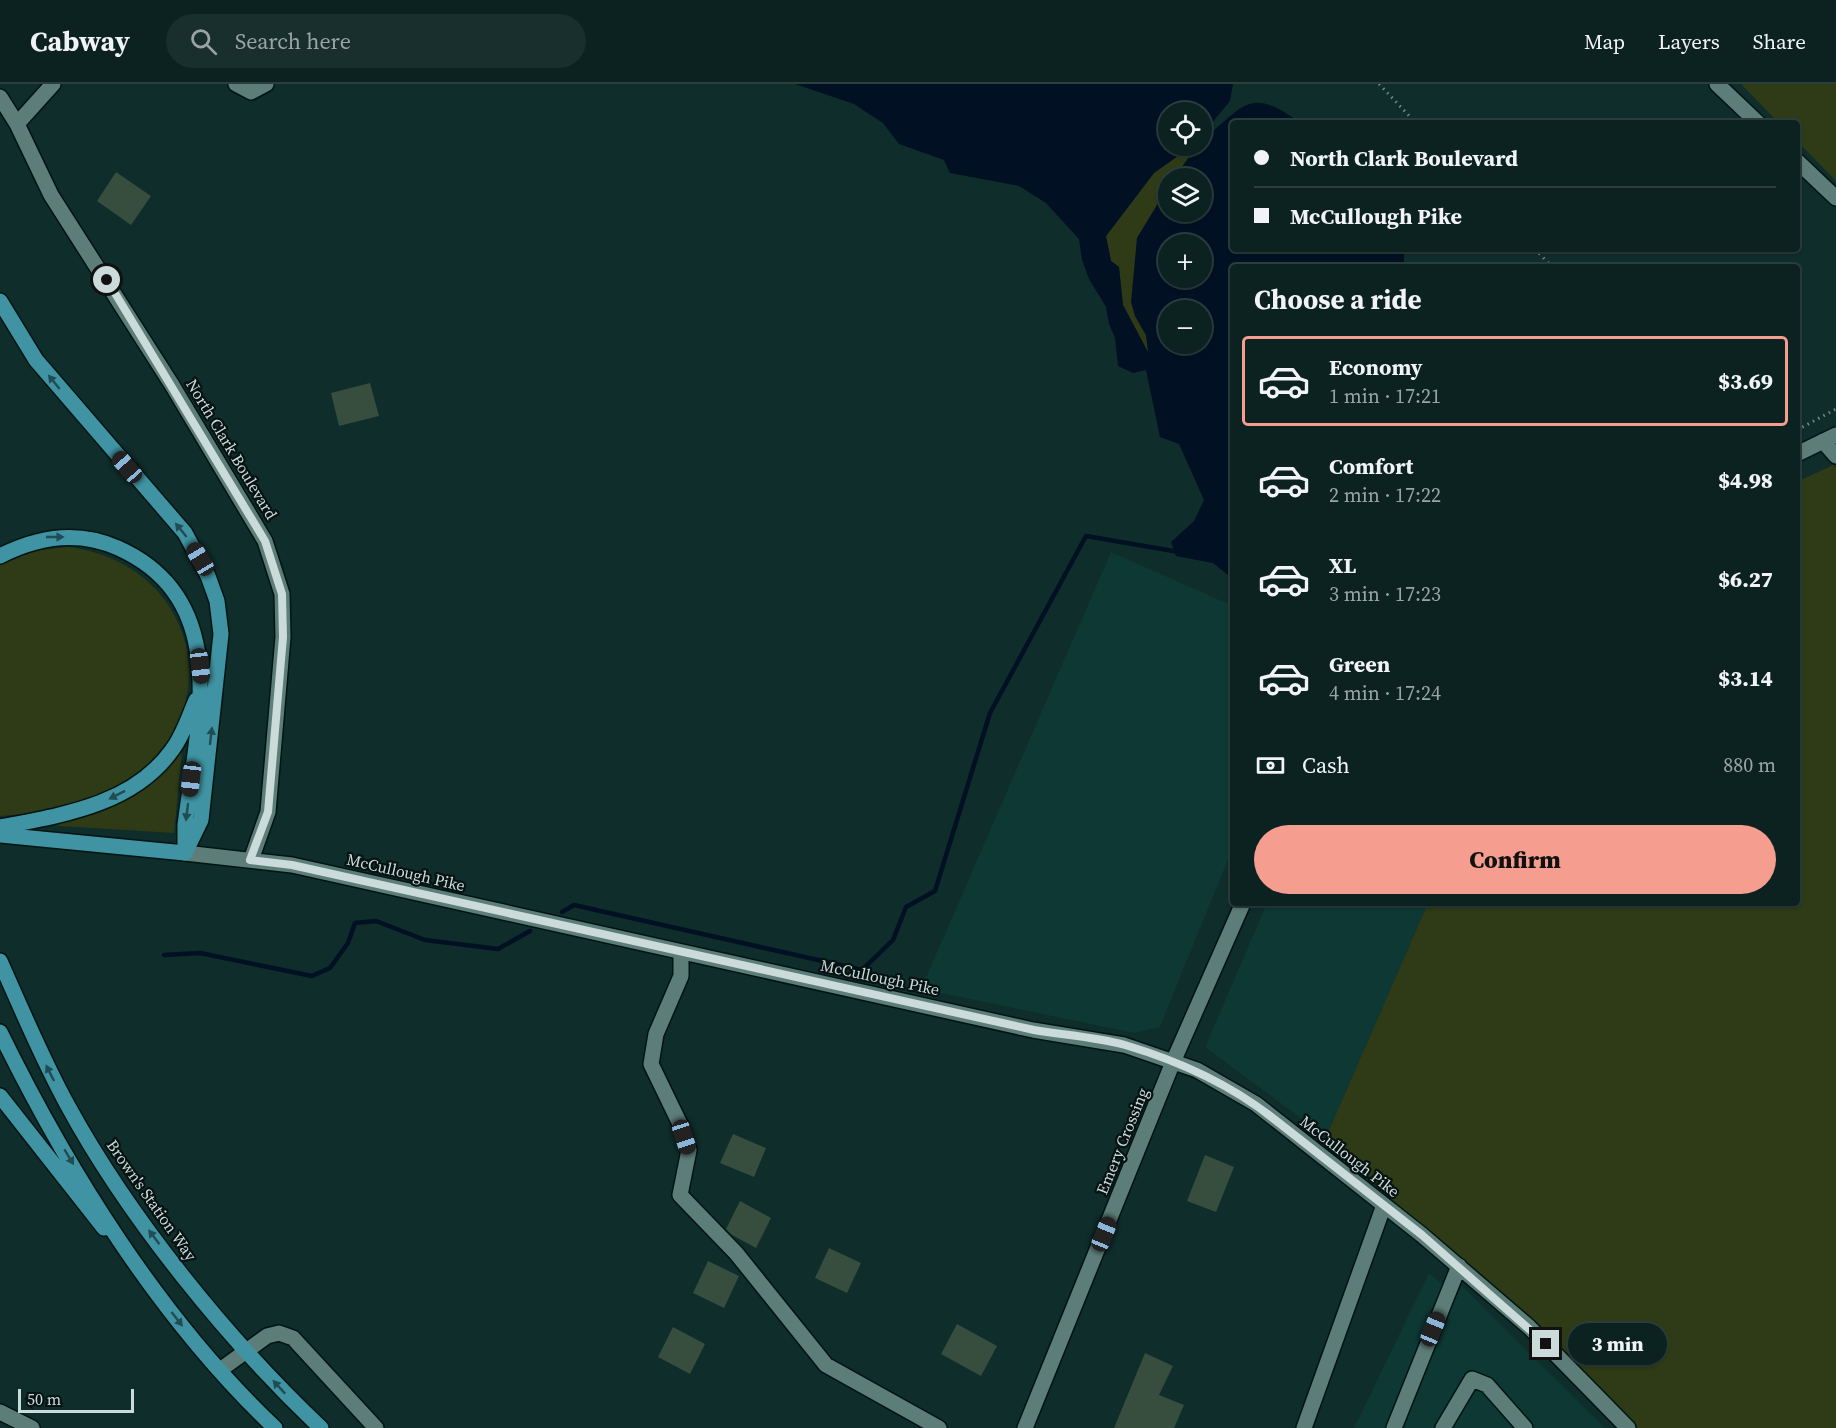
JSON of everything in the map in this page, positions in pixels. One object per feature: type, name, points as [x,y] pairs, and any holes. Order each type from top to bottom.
[{"type":"main road","points":[[0,301],[36,360],[185,533],[200,559],[217,601],[221,634],[219,667],[201,820],[185,853]]},
{"type":"main road","points":[[0,556],[44,537],[85,538],[128,553],[164,582],[191,621],[202,686],[185,825],[185,853]]},
{"type":"main road","points":[[0,827],[79,810],[103,802],[139,783],[173,749],[202,686]]},
{"type":"main road","name":"McCullough Pike","points":[[0,835],[185,853]]},
{"type":"main road","name":"Brown's Station Way","points":[[0,961],[44,1060],[68,1107],[97,1153],[162,1247],[247,1350],[321,1428]]},
{"type":"main road","points":[[0,1032],[35,1101],[136,1264],[178,1321],[275,1428]]},
{"type":"main road","points":[[0,1096],[84,1205],[136,1264]]},
{"type":"street","points":[[17,124],[53,84]]},
{"type":"street","points":[[236,84],[251,92],[266,84]]},
{"type":"street","points":[[1717,84],[1755,120]]},
{"type":"street","name":"North Clark Boulevard","points":[[0,97],[17,124],[51,195],[172,385],[265,541],[282,594],[283,637],[268,812],[250,860]]},
{"type":"street","points":[[1800,164],[1836,198]]},
{"type":"street","points":[[1800,452],[1829,438],[1836,456]]},
{"type":"street","name":"McCullough Pike","points":[[185,853],[292,865],[1034,1030],[1124,1045],[1197,1070],[1256,1104],[1459,1266],[1529,1327],[1628,1428]]},
{"type":"street","name":"Emery Crossing","points":[[1025,1428],[1173,1062],[1242,906]]},
{"type":"street","points":[[681,952],[681,976],[656,1034],[651,1064],[680,1124],[688,1150],[680,1195],[736,1253],[826,1365],[939,1428]]},
{"type":"street","points":[[1304,1428],[1384,1205]]},
{"type":"street","points":[[1394,1428],[1459,1266]]},
{"type":"street","points":[[220,1370],[267,1336],[279,1333],[293,1338],[376,1428]]},
{"type":"street","points":[[1443,1428],[1472,1379],[1487,1385],[1525,1428]]},
{"type":"street","points":[[0,1412],[32,1428]]},
{"type":"path","points":[[1380,84],[1413,120]]},
{"type":"path","points":[[1538,252],[1549,264]]},
{"type":"path","points":[[1800,428],[1836,409]]},
{"type":"shaded area","points":[[1741,84],[1836,84],[1836,181],[1800,144],[1800,120],[1776,120]]},
{"type":"shaded area","points":[[1178,156],[1190,156],[1181,168],[1161,168]]},
{"type":"shaded area","points":[[1158,170],[1158,203],[1137,238],[1135,316],[1146,335],[1149,354],[1123,305],[1119,267],[1111,261],[1106,236]]},
{"type":"shaded area","points":[[1833,465],[1836,468],[1836,1428],[1635,1428],[1326,1137],[1427,906],[1800,906],[1800,481]]},
{"type":"shaded area","points":[[67,547],[97,553],[124,565],[147,581],[166,601],[179,625],[187,652],[189,681],[183,712],[176,730],[160,755],[139,775],[123,785],[72,805],[0,816],[0,564],[31,551]]},
{"type":"shaded area","points":[[1111,552],[1230,605],[1230,854],[1160,1027],[1134,1033],[921,989]]},
{"type":"shaded area","points":[[182,751],[174,833],[45,825],[121,801],[153,781]]},
{"type":"shaded area","points":[[1266,906],[1427,906],[1326,1137],[1205,1047]]},
{"type":"shaded area","points":[[1429,1273],[1456,1296],[1462,1286],[1605,1428],[1354,1428]]},
{"type":"water","points":[[795,84],[1233,84],[1230,101],[1212,123],[1212,102],[1158,102],[1158,156],[1178,156],[1158,168],[1106,236],[1111,261],[1119,267],[1123,305],[1148,352],[1146,335],[1135,316],[1131,302],[1137,238],[1158,203],[1158,222],[1212,222],[1212,168],[1181,168],[1190,156],[1212,156],[1212,132],[1248,104],[1269,105],[1296,120],[1230,120],[1230,252],[1404,252],[1404,264],[1230,264],[1230,577],[1213,563],[1176,556],[1171,542],[1194,521],[1204,500],[1179,444],[1160,437],[1146,370],[1133,373],[1118,366],[1115,338],[1109,324],[1106,307],[1089,279],[1082,260],[1079,239],[1046,203],[1019,186],[950,173],[944,160],[899,144],[883,123],[854,104]]},
{"type":"building","points":[[116,172],[151,196],[131,225],[97,201]]},
{"type":"building","points":[[370,383],[379,416],[339,426],[331,393]]},
{"type":"building","points":[[733,1134],[766,1148],[754,1177],[720,1163]]},
{"type":"building","points":[[1205,1155],[1234,1167],[1216,1212],[1187,1201]]},
{"type":"building","points":[[740,1201],[771,1218],[756,1248],[732,1235],[726,1229]]},
{"type":"building","points":[[829,1248],[861,1263],[847,1293],[815,1278]]},
{"type":"building","points":[[708,1261],[739,1276],[724,1308],[693,1293]]},
{"type":"building","points":[[957,1324],[997,1346],[981,1376],[941,1354]]},
{"type":"building","points":[[673,1327],[705,1344],[690,1374],[658,1357]]},
{"type":"building","points":[[1145,1353],[1173,1366],[1159,1395],[1184,1405],[1174,1428],[1114,1428]]},
{"type":"waterway","points":[[562,912],[574,905],[862,970],[893,940],[906,907],[935,891],[990,713],[1086,536],[1179,552]]},
{"type":"waterway","points":[[164,955],[200,953],[312,976],[330,968],[348,943],[355,923],[376,921],[425,940],[498,949],[530,931]]},
{"type":"route","points":[[107,280],[265,541],[282,594],[283,637],[270,767],[268,812],[250,860],[292,865],[1034,1030],[1124,1045],[1197,1070],[1256,1104],[1422,1235],[1546,1344]]}]
